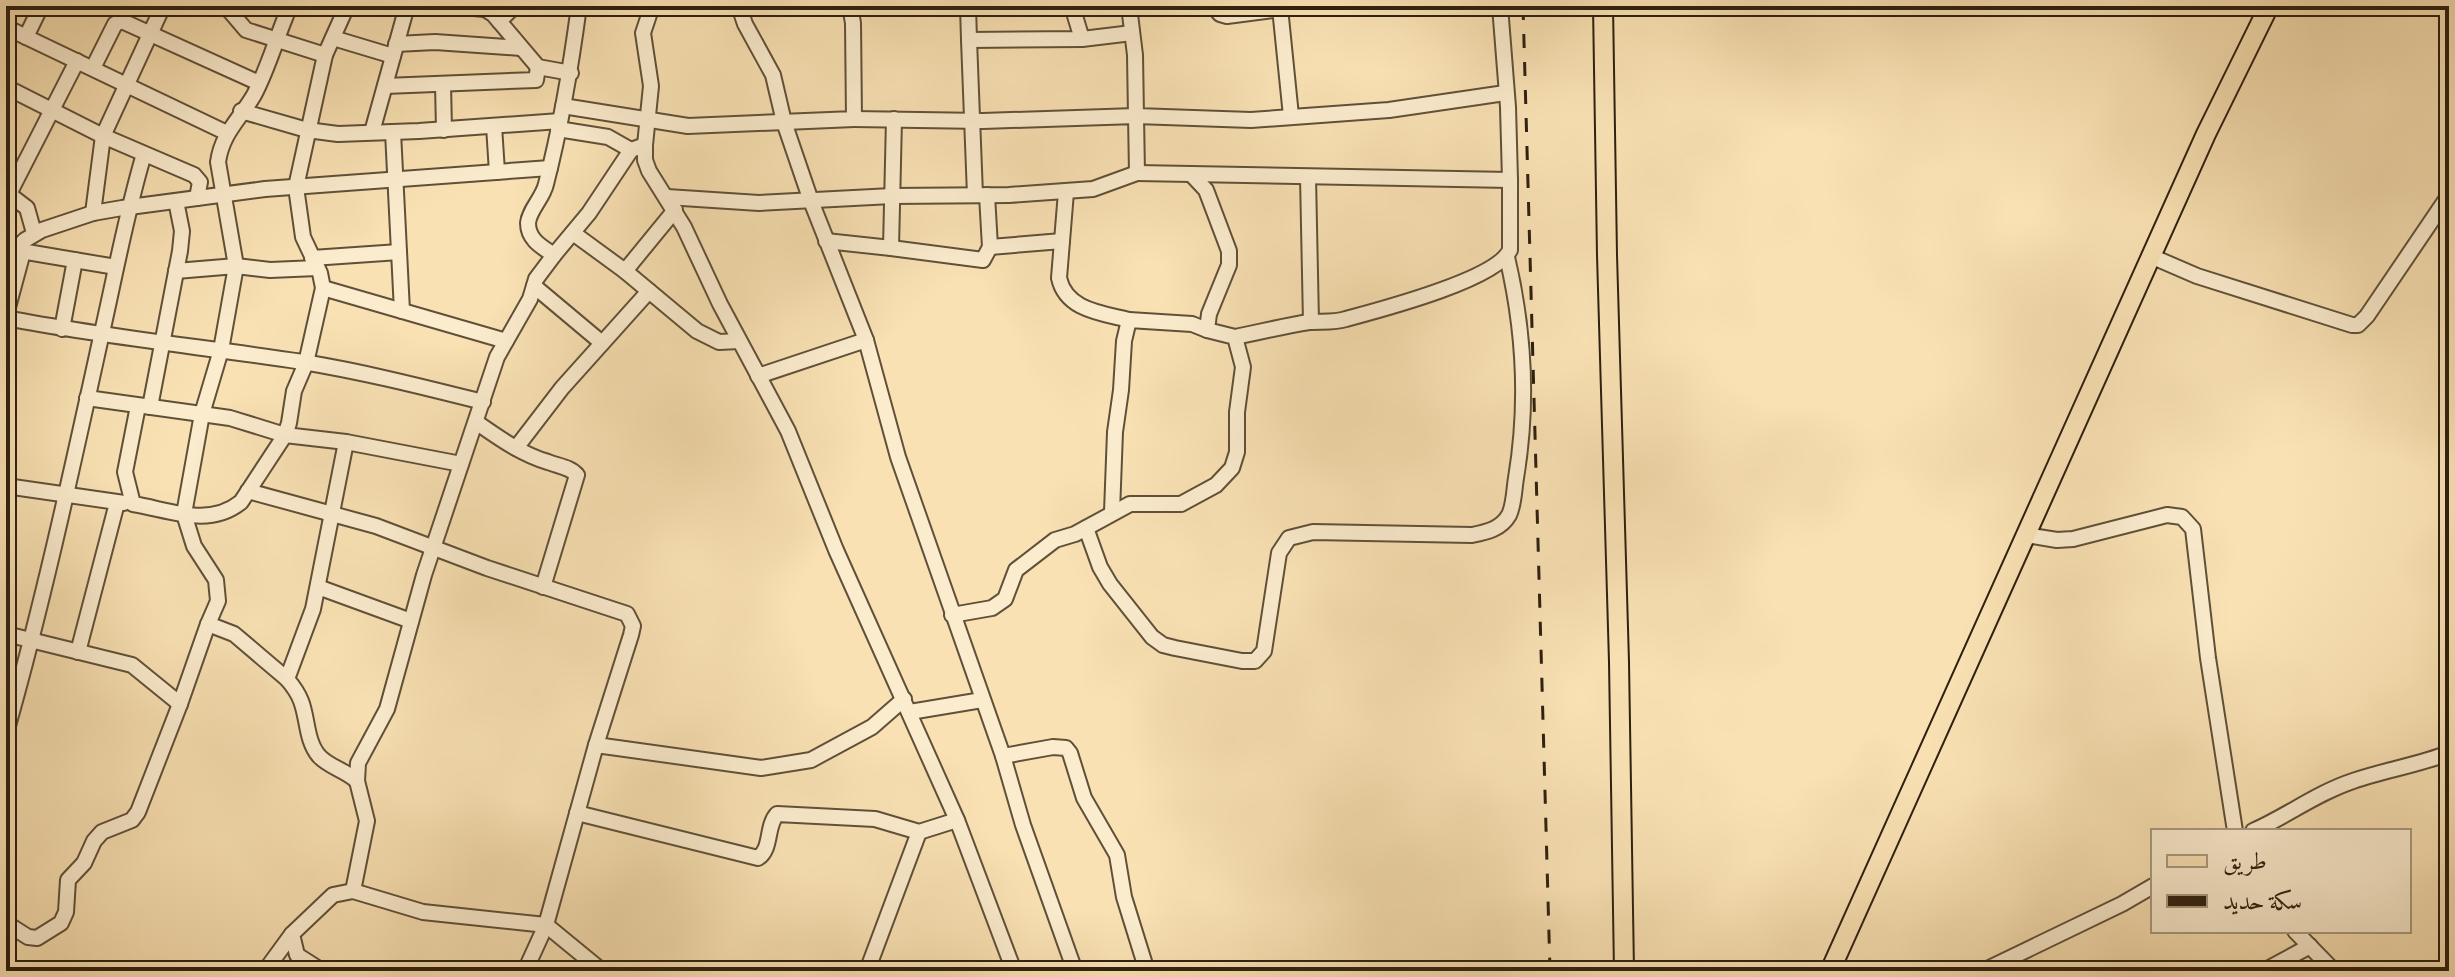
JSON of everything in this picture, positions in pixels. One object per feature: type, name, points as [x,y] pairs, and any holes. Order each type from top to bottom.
[{"type":"main road","points":[[1603,6],[1624,971]]},
{"type":"main road","points":[[1830,971],[2206,134],[2269,6]]},
{"type":"street","points":[[26,37],[41,6]]},
{"type":"street","points":[[93,213],[103,136],[163,6]]},
{"type":"street","points":[[220,6],[229,10],[246,30],[325,55]]},
{"type":"street","points":[[6,923],[28,937],[37,938],[61,923],[66,912],[68,880],[84,863],[94,841],[102,832],[132,820],[138,812],[218,601],[216,580],[194,546],[184,514],[202,414],[221,350],[236,266],[218,162],[221,145],[259,83],[290,6]]},
{"type":"street","points":[[6,486],[133,504],[201,518],[232,510],[241,502],[285,435],[323,288],[303,237],[296,187],[325,55],[347,6]]},
{"type":"street","points":[[372,132],[407,6]]},
{"type":"street","points":[[450,6],[486,8],[538,67],[571,73]]},
{"type":"street","points":[[499,21],[515,6]]},
{"type":"street","points":[[554,255],[537,244],[528,228],[528,219],[540,200],[550,168],[571,73],[579,6]]},
{"type":"street","points":[[353,891],[367,821],[357,781],[358,763],[387,709],[433,548],[497,357],[530,299],[536,279],[638,148],[648,120],[651,86],[643,33],[652,6]]},
{"type":"street","points":[[739,6],[745,24],[773,75],[784,122],[811,201],[866,340],[898,457],[1075,971]]},
{"type":"street","points":[[850,6],[854,119]]},
{"type":"street","points":[[826,241],[976,260],[987,256],[990,247],[972,121],[968,6]]},
{"type":"street","points":[[1072,6],[1082,39]]},
{"type":"street","points":[[1129,6],[1137,173]]},
{"type":"street","points":[[1213,6],[1220,14],[1227,16],[1305,6]]},
{"type":"street","points":[[1086,528],[1100,567],[1110,584],[1152,637],[1163,645],[1255,661],[1264,651],[1279,553],[1289,538],[1313,532],[1472,535],[1491,531],[1502,524],[1510,513],[1521,445],[1521,339],[1518,300],[1507,257],[1510,250],[1510,180],[1500,6]]},
{"type":"street","points":[[1280,8],[1291,116]]},
{"type":"street","points":[[93,68],[119,21],[150,31],[259,83]]},
{"type":"street","points":[[6,27],[227,133]]},
{"type":"street","points":[[969,40],[1082,39],[1132,33]]},
{"type":"street","points":[[333,38],[394,50],[435,42],[521,48]]},
{"type":"street","points":[[34,233],[27,208],[7,193],[77,61]]},
{"type":"street","points":[[385,86],[536,80],[538,67]]},
{"type":"street","points":[[443,84],[444,130]]},
{"type":"street","points":[[6,87],[103,136],[198,178],[197,198]]},
{"type":"street","points":[[241,111],[307,130],[338,134],[444,130],[560,119],[648,120],[688,126],[854,119],[972,121],[1136,116],[1251,120],[1389,110],[1505,93]]},
{"type":"street","points":[[560,119],[638,148],[671,204],[788,431],[836,550],[957,820],[1014,971]]},
{"type":"street","points":[[891,248],[894,119]]},
{"type":"street","points":[[494,126],[497,172]]},
{"type":"street","points":[[393,132],[402,311]]},
{"type":"street","points":[[6,733],[32,640],[128,208],[144,154]]},
{"type":"street","points":[[483,402],[306,363],[62,329],[6,316],[15,250],[34,233],[93,213],[223,194],[550,168]]},
{"type":"street","points":[[671,204],[1066,192],[1093,189],[1137,173],[1510,180]]},
{"type":"street","points":[[1191,174],[1206,190],[1229,251],[1229,265],[1209,314],[1207,330]]},
{"type":"street","points":[[1308,177],[1311,322]]},
{"type":"street","points":[[1066,192],[1059,278],[1061,290],[1067,298],[1093,311],[1129,320],[1192,324],[1235,337],[1274,327],[1343,320],[1405,303],[1443,290],[1507,257]]},
{"type":"street","points":[[2153,257],[2197,276],[2358,325],[2449,195]]},
{"type":"street","points":[[133,504],[125,472],[162,343],[176,271],[182,231],[176,201]]},
{"type":"street","points":[[625,271],[671,204]]},
{"type":"street","points":[[573,233],[625,271],[697,331],[719,342],[739,341]]},
{"type":"street","points":[[990,247],[1062,241]]},
{"type":"street","points":[[15,250],[116,267]]},
{"type":"street","points":[[176,271],[236,266],[270,270],[399,252]]},
{"type":"street","points":[[62,329],[75,260]]},
{"type":"street","points":[[534,286],[602,343]]},
{"type":"street","points":[[323,288],[506,341]]},
{"type":"street","points":[[516,448],[562,388],[649,291]]},
{"type":"street","points":[[1112,512],[1115,432],[1129,320]]},
{"type":"street","points":[[952,615],[992,608],[1005,599],[1012,576],[1055,540],[1086,528],[1130,504],[1181,504],[1209,490],[1232,468],[1237,452],[1237,412],[1243,367],[1235,337]]},
{"type":"street","points":[[758,376],[866,340]]},
{"type":"street","points":[[87,398],[230,418],[285,435],[346,442],[461,464]]},
{"type":"street","points":[[476,422],[534,458],[572,470],[577,475],[543,587]]},
{"type":"street","points":[[287,679],[313,609],[346,442]]},
{"type":"street","points":[[248,491],[333,512],[592,604],[621,610],[630,618],[633,626],[546,925],[525,971]]},
{"type":"street","points":[[78,652],[117,503]]},
{"type":"street","points":[[2026,535],[2073,539],[2167,515],[2182,517],[2193,529],[2208,658],[2235,829]]},
{"type":"street","points":[[318,587],[411,621]]},
{"type":"street","points":[[208,624],[243,641],[287,679],[302,703],[308,731],[319,756],[347,771],[357,781]]},
{"type":"street","points":[[6,634],[139,668],[180,704]]},
{"type":"street","points":[[596,745],[761,768],[784,766],[811,760],[907,706],[982,700]]},
{"type":"street","points":[[1003,756],[1053,747],[1066,748],[1070,753],[1084,798],[1117,855],[1124,897],[1147,971]]},
{"type":"street","points":[[2257,829],[2315,797],[2353,781],[2449,753]]},
{"type":"street","points":[[577,813],[758,858],[765,852],[772,820],[777,814],[875,819],[919,832],[957,820]]},
{"type":"street","points":[[867,971],[919,832]]},
{"type":"street","points":[[1993,969],[2151,887]]},
{"type":"street","points":[[265,971],[292,934],[333,895],[353,891],[423,912],[546,925],[602,971]]},
{"type":"street","points":[[2297,933],[2334,971]]},
{"type":"street","points":[[292,934],[297,955],[322,971]]},
{"type":"street","points":[[2264,971],[2310,946]]},
{"type":"railway","points":[[1523,6],[1550,971]]}]
